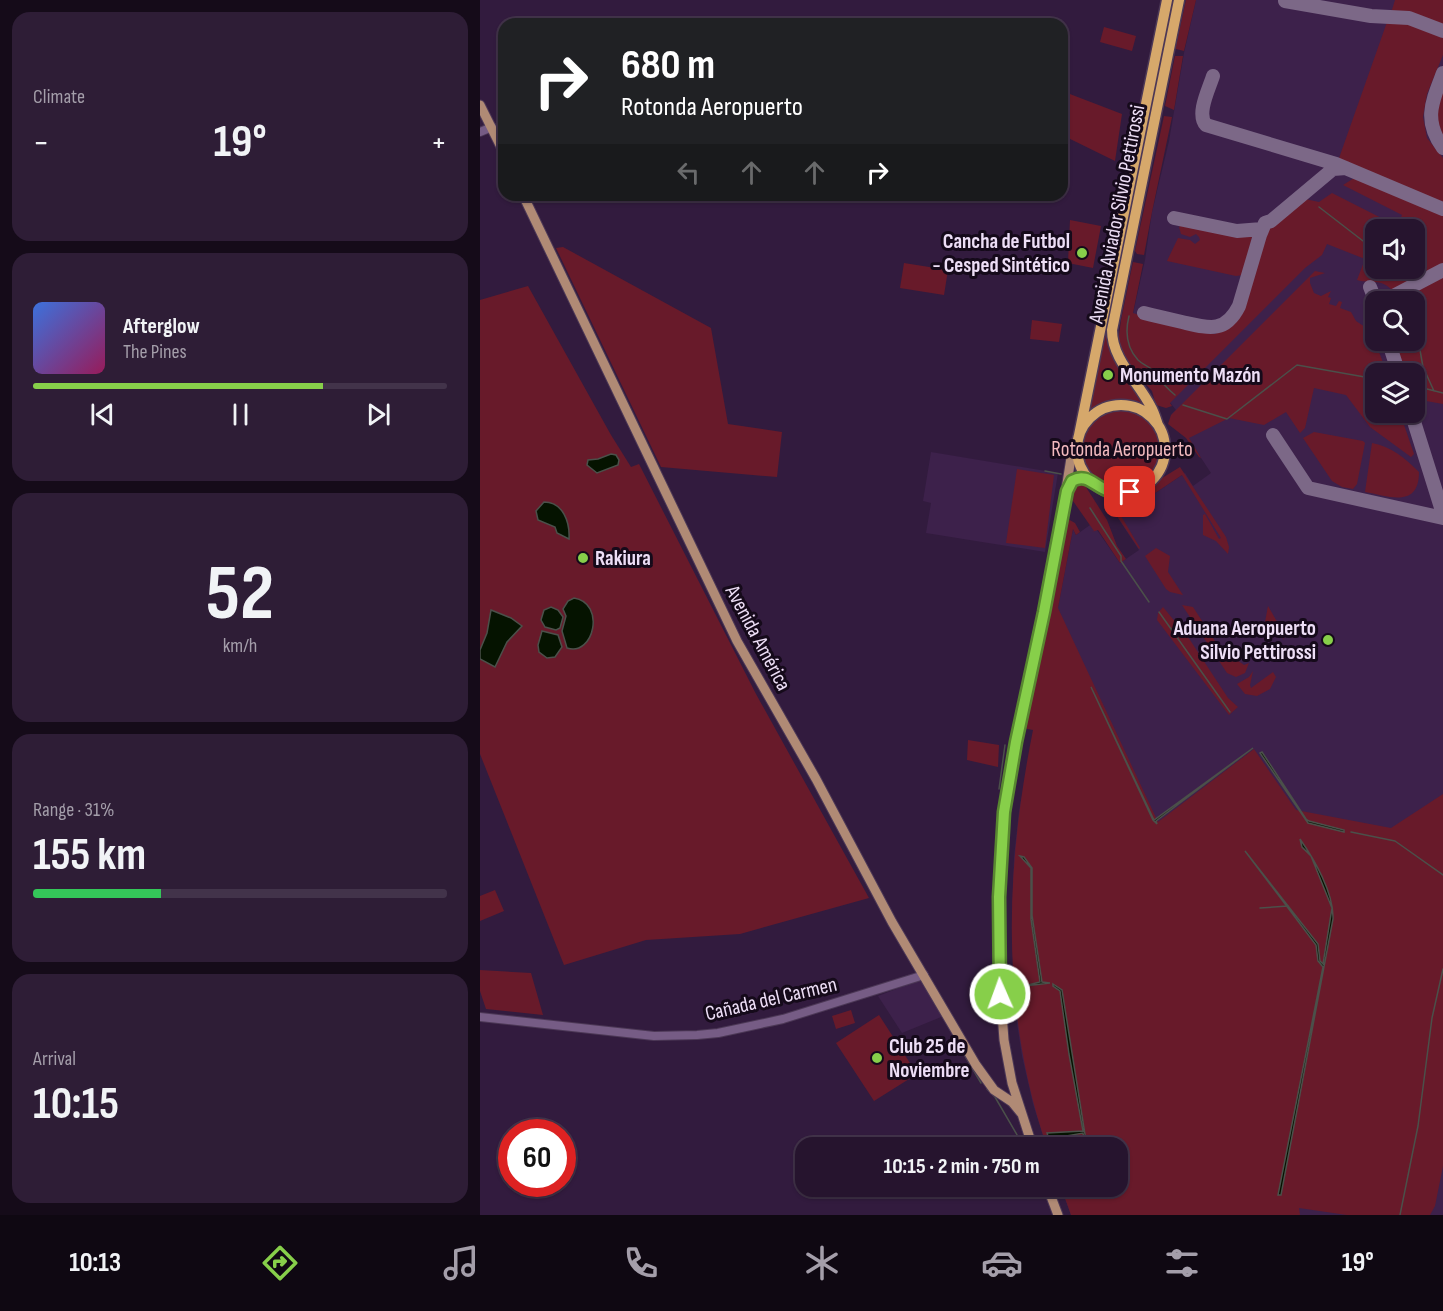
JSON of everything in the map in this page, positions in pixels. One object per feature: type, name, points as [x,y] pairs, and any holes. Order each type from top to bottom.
[{"type":"highway","name":"Avenida Aviador Silvio Pettirossi","points":[[1079,438],[1167,0]]},
{"type":"highway","name":"Avenida Aviador Silvio Pettirossi","points":[[1158,425],[1151,406],[1117,355],[1112,330],[1179,0]]},
{"type":"highway","points":[[1118,405],[1141,410],[1158,425],[1164,439],[1164,459],[1161,468],[1148,483],[1130,492],[1099,487],[1090,479],[1079,462],[1079,438],[1088,420],[1107,407],[1118,405]]},
{"type":"main road","points":[[480,105],[498,140]]},
{"type":"main road","name":"Avenida América","points":[[526,201],[732,632],[816,779],[892,922],[988,1084],[1012,1102],[1021,1113]]},
{"type":"main road","name":"Avenida Aviador Silvio Pettirossi","points":[[1029,1137],[1007,1060],[1001,1020],[999,897],[1003,821],[1016,742],[1067,491],[1071,458],[1079,438]]},
{"type":"main road","points":[[1067,491],[1076,478],[1090,479]]},
{"type":"main road","points":[[988,1084],[1016,1096]]},
{"type":"main road","points":[[1051,1197],[1058,1215]]},
{"type":"street","points":[[480,132],[492,127]]},
{"type":"street","name":"Cañada del Carmen","points":[[480,1017],[654,1036],[697,1035],[718,1033],[783,1019],[924,975]]},
{"type":"shaded area","points":[[1196,0],[1443,0],[1443,1215],[1071,1215],[1065,1197],[1128,1197],[1128,1137],[1044,1137],[1033,1104],[1015,1010],[1012,916],[1014,857],[1019,811],[1073,529],[1076,535],[1090,525],[1097,530],[1120,563],[1139,550],[1118,518],[1185,473],[1193,486],[1211,473],[1172,414],[1176,410],[1160,390],[1132,318],[1145,260],[1152,212],[1169,141],[1184,53]]},
{"type":"shaded area","points":[[931,452],[1058,473],[1045,552],[926,533],[931,503],[923,501]]},
{"type":"shaded area","points":[[611,454],[616,455],[619,460],[618,465],[597,473],[587,465],[588,460]]},
{"type":"shaded area","points":[[544,502],[561,509],[567,520],[569,539],[557,533],[555,527],[538,520],[536,511]]},
{"type":"shaded area","points":[[574,598],[584,602],[593,618],[590,637],[584,645],[576,649],[567,648],[562,631],[566,616],[563,609],[568,601]]},
{"type":"shaded area","points":[[551,607],[558,610],[563,617],[560,628],[556,630],[545,627],[541,620],[544,610]]},
{"type":"shaded area","points":[[491,610],[511,618],[522,626],[507,642],[495,667],[480,659],[480,650],[487,633]]},
{"type":"shaded area","points":[[542,631],[558,635],[562,647],[555,657],[547,658],[539,652],[538,645]]},
{"type":"shaded area","points":[[1091,687],[1154,820],[1253,748],[1156,821],[1157,824],[1153,820]]},
{"type":"shaded area","points":[[1262,752],[1306,819],[1344,830],[1344,832],[1308,823],[1260,753]]},
{"type":"shaded area","points":[[1300,839],[1311,856],[1302,847]]},
{"type":"shaded area","points":[[1245,851],[1318,944],[1320,961],[1323,964],[1332,909],[1333,919],[1281,1195],[1278,1195],[1323,967],[1318,961],[1316,945]]},
{"type":"shaded area","points":[[1020,856],[1024,857],[1032,868],[1032,915],[1042,982],[1050,983],[1008,988],[1005,986],[1040,982],[1031,919],[1031,868]]},
{"type":"shaded area","points":[[1311,856],[1317,866],[1327,888],[1332,907]]},
{"type":"shaded area","points":[[925,978],[946,1015],[902,1033],[878,996]]},
{"type":"shaded area","points":[[1053,984],[1062,990],[1085,1137],[1083,1133],[1048,1137],[1047,1133],[1083,1131],[1060,991]]},
{"type":"green space","points":[[1170,0],[1176,0],[1108,337],[1111,352],[1148,409],[1131,404],[1115,403],[1099,408],[1085,419]]},
{"type":"green space","points":[[1186,0],[1196,0],[1184,51],[1176,49],[1176,46]]},
{"type":"green space","points":[[1395,0],[1443,0],[1443,29],[1413,17],[1391,13]]},
{"type":"green space","points":[[1387,22],[1424,26],[1443,36],[1443,55],[1427,94],[1423,117],[1427,138],[1443,158],[1443,206],[1338,161]]},
{"type":"green space","points":[[1104,27],[1136,36],[1132,51],[1100,42]]},
{"type":"green space","points":[[1175,56],[1183,56],[1174,110],[1165,106]]},
{"type":"green space","points":[[1443,83],[1443,141],[1436,127],[1435,113]]},
{"type":"green space","points":[[1068,93],[1122,114],[1115,161],[1068,138]]},
{"type":"green space","points":[[1164,116],[1172,117],[1144,255],[1137,254],[1135,251]]},
{"type":"green space","points":[[1359,175],[1443,212],[1443,264],[1425,273],[1425,219],[1400,219],[1402,215],[1343,185]]},
{"type":"green space","points":[[1332,193],[1383,219],[1365,219],[1365,259],[1327,244],[1322,255],[1305,268],[1170,403],[1172,406],[1166,408],[1156,405],[1152,391],[1138,376],[1118,343],[1133,262],[1143,264],[1133,313],[1215,334],[1232,323],[1243,306],[1268,229],[1305,199],[1319,202]]},
{"type":"green space","name":"Cancha de Futbol - Cesped Sintético","points":[[1070,220],[1101,226],[1093,268],[1068,263]]},
{"type":"green space","points":[[1182,224],[1234,234],[1253,233],[1243,275],[1236,276],[1167,261],[1178,238],[1190,240],[1195,244],[1200,240],[1196,234],[1190,237],[1181,234],[1179,227]]},
{"type":"green space","points":[[563,247],[711,328],[728,424],[782,432],[777,477],[661,467],[556,248]]},
{"type":"green space","points":[[1365,259],[1365,279],[1414,279],[1392,290],[1379,282],[1357,280]]},
{"type":"green space","points":[[904,263],[948,270],[944,295],[900,288]]},
{"type":"green space","points":[[1315,271],[1325,273],[1310,278],[1314,293],[1321,296],[1331,291],[1328,297],[1331,298],[1329,304],[1336,306],[1339,301],[1342,302],[1340,308],[1351,312],[1356,321],[1365,327],[1365,351],[1379,351],[1383,363],[1365,363],[1365,420],[1346,395],[1314,388],[1305,428],[1300,433],[1286,412],[1264,425],[1229,418],[1189,438],[1201,458],[1186,438],[1168,424],[1171,415]]},
{"type":"green space","points":[[1443,272],[1443,404],[1425,401],[1425,363],[1403,363],[1398,351],[1425,351],[1425,291],[1409,291]]},
{"type":"green space","name":"Rakiura","points":[[528,286],[611,435],[631,467],[639,464],[756,694],[869,898],[740,934],[646,940],[564,965],[480,754],[480,300]]},
{"type":"green space","points":[[1032,320],[1062,324],[1059,342],[1030,339]]},
{"type":"green space","name":"Rotonda Aeropuerto","points":[[1114,409],[1130,409],[1151,420],[1162,441],[1162,457],[1151,478],[1130,489],[1114,489],[1100,483],[1088,471],[1082,457],[1082,441],[1088,427],[1100,415]]},
{"type":"green space","points":[[1367,423],[1403,423],[1414,454],[1411,457]]},
{"type":"green space","points":[[1314,432],[1365,443],[1357,484],[1353,489],[1342,487],[1332,481],[1303,438]]},
{"type":"green space","points":[[1372,443],[1398,454],[1419,472],[1418,484],[1408,496],[1392,497],[1365,492]]},
{"type":"green space","points":[[1180,467],[1226,537],[1229,547],[1228,554],[1216,541],[1203,535],[1203,515],[1205,514],[1219,539],[1221,538],[1182,475],[1121,516],[1139,549],[1101,492],[1120,496],[1136,494]]},
{"type":"green space","points":[[1017,469],[1054,475],[1045,548],[1006,543]]},
{"type":"green space","points":[[1079,482],[1084,484],[1107,520],[1117,546],[1126,559],[1120,563],[1098,530],[1092,532],[1094,531],[1073,501],[1074,488]]},
{"type":"green space","points":[[1066,518],[1075,523],[1080,532],[1076,535],[1073,529],[1058,608],[1158,822],[1254,749],[1296,810],[1391,828],[1443,794],[1443,1166],[1435,1206],[1430,1215],[1347,1215],[1299,1208],[1300,1215],[1071,1215],[1065,1197],[1128,1197],[1128,1137],[1044,1137],[1032,1096],[1021,1044],[1012,940],[1017,835],[1033,730],[1023,728]]},
{"type":"green space","points":[[1156,548],[1170,556],[1168,572],[1183,595],[1166,589],[1145,556]]},
{"type":"green space","points":[[1182,605],[1193,607],[1226,658],[1237,660],[1244,665],[1249,663],[1245,673],[1236,677],[1227,673]]},
{"type":"green space","points":[[1268,606],[1283,632],[1284,640],[1282,636],[1278,638],[1265,622]]},
{"type":"green space","points":[[1163,607],[1190,640],[1228,698],[1238,707],[1229,715],[1157,620],[1158,613]]},
{"type":"green space","points":[[1253,671],[1251,688],[1273,672],[1276,677],[1270,689],[1257,696],[1245,694],[1237,684],[1249,677]]},
{"type":"green space","points":[[968,740],[999,745],[998,767],[967,760]]},
{"type":"green space","points":[[495,890],[504,911],[480,921],[480,896]]},
{"type":"green space","points":[[480,970],[531,973],[543,1015],[486,1009],[480,991]]},
{"type":"green space","points":[[851,1010],[855,1023],[836,1029],[832,1016]]},
{"type":"green space","name":"Club 25 de Noviembre","points":[[879,1015],[917,1074],[874,1101],[836,1043]]},
{"type":"waterway","points":[[1319,207],[1365,243]]},
{"type":"waterway","points":[[1129,316],[1127,328],[1131,350],[1175,395]]},
{"type":"waterway","points":[[1420,351],[1423,367],[1434,391]]},
{"type":"waterway","points":[[1183,405],[1227,419],[1297,365],[1365,377]]},
{"type":"waterway","points":[[1425,388],[1443,393]]},
{"type":"waterway","points":[[1045,471],[1061,474]]},
{"type":"waterway","points":[[1090,508],[1121,556],[1121,561],[1149,602]]},
{"type":"waterway","points":[[1159,612],[1230,712]]},
{"type":"waterway","points":[[999,789],[1005,745]]},
{"type":"waterway","points":[[1351,832],[1395,841],[1443,875]]},
{"type":"waterway","points":[[1260,908],[1288,906]]},
{"type":"waterway","points":[[1400,1215],[1418,1126],[1432,1018],[1443,969]]},
{"type":"waterway","points":[[958,1044],[981,1083]]},
{"type":"waterway","points":[[987,1089],[995,1097],[1018,1137]]},
{"type":"taxiway","points":[[1285,1],[1371,16],[1409,18],[1443,31]]},
{"type":"taxiway","points":[[1443,73],[1431,111],[1433,129],[1443,148]]},
{"type":"taxiway","points":[[1213,76],[1203,108],[1202,115],[1206,125],[1336,164],[1443,209]]},
{"type":"taxiway","points":[[1144,313],[1208,327],[1222,325],[1228,321],[1239,306],[1265,223],[1271,221],[1333,169],[1346,168]]},
{"type":"taxiway","points":[[1174,218],[1237,231],[1262,229]]},
{"type":"taxiway","points":[[1403,291],[1443,270]]},
{"type":"taxiway","points":[[1370,287],[1372,291]]},
{"type":"taxiway","points":[[1392,351],[1395,363]]},
{"type":"taxiway","points":[[1414,423],[1443,514]]},
{"type":"taxiway","points":[[1273,435],[1308,488],[1443,518]]},
{"type":"place","name":"Cancha de Futbol - Cesped Sintético","points":[[1082,253]]},
{"type":"place","name":"Monumento Mazón","points":[[1108,375]]},
{"type":"place","name":"Rakiura","points":[[583,558]]},
{"type":"place","name":"Aduana Aeropuerto Silvio Pettirossi","points":[[1328,640]]},
{"type":"place","name":"Club 25 de Noviembre","points":[[877,1058]]},
{"type":"route","points":[[1000,994],[999,897],[1004,812],[1067,491],[1072,481],[1084,477],[1109,491],[1130,492]]}]
